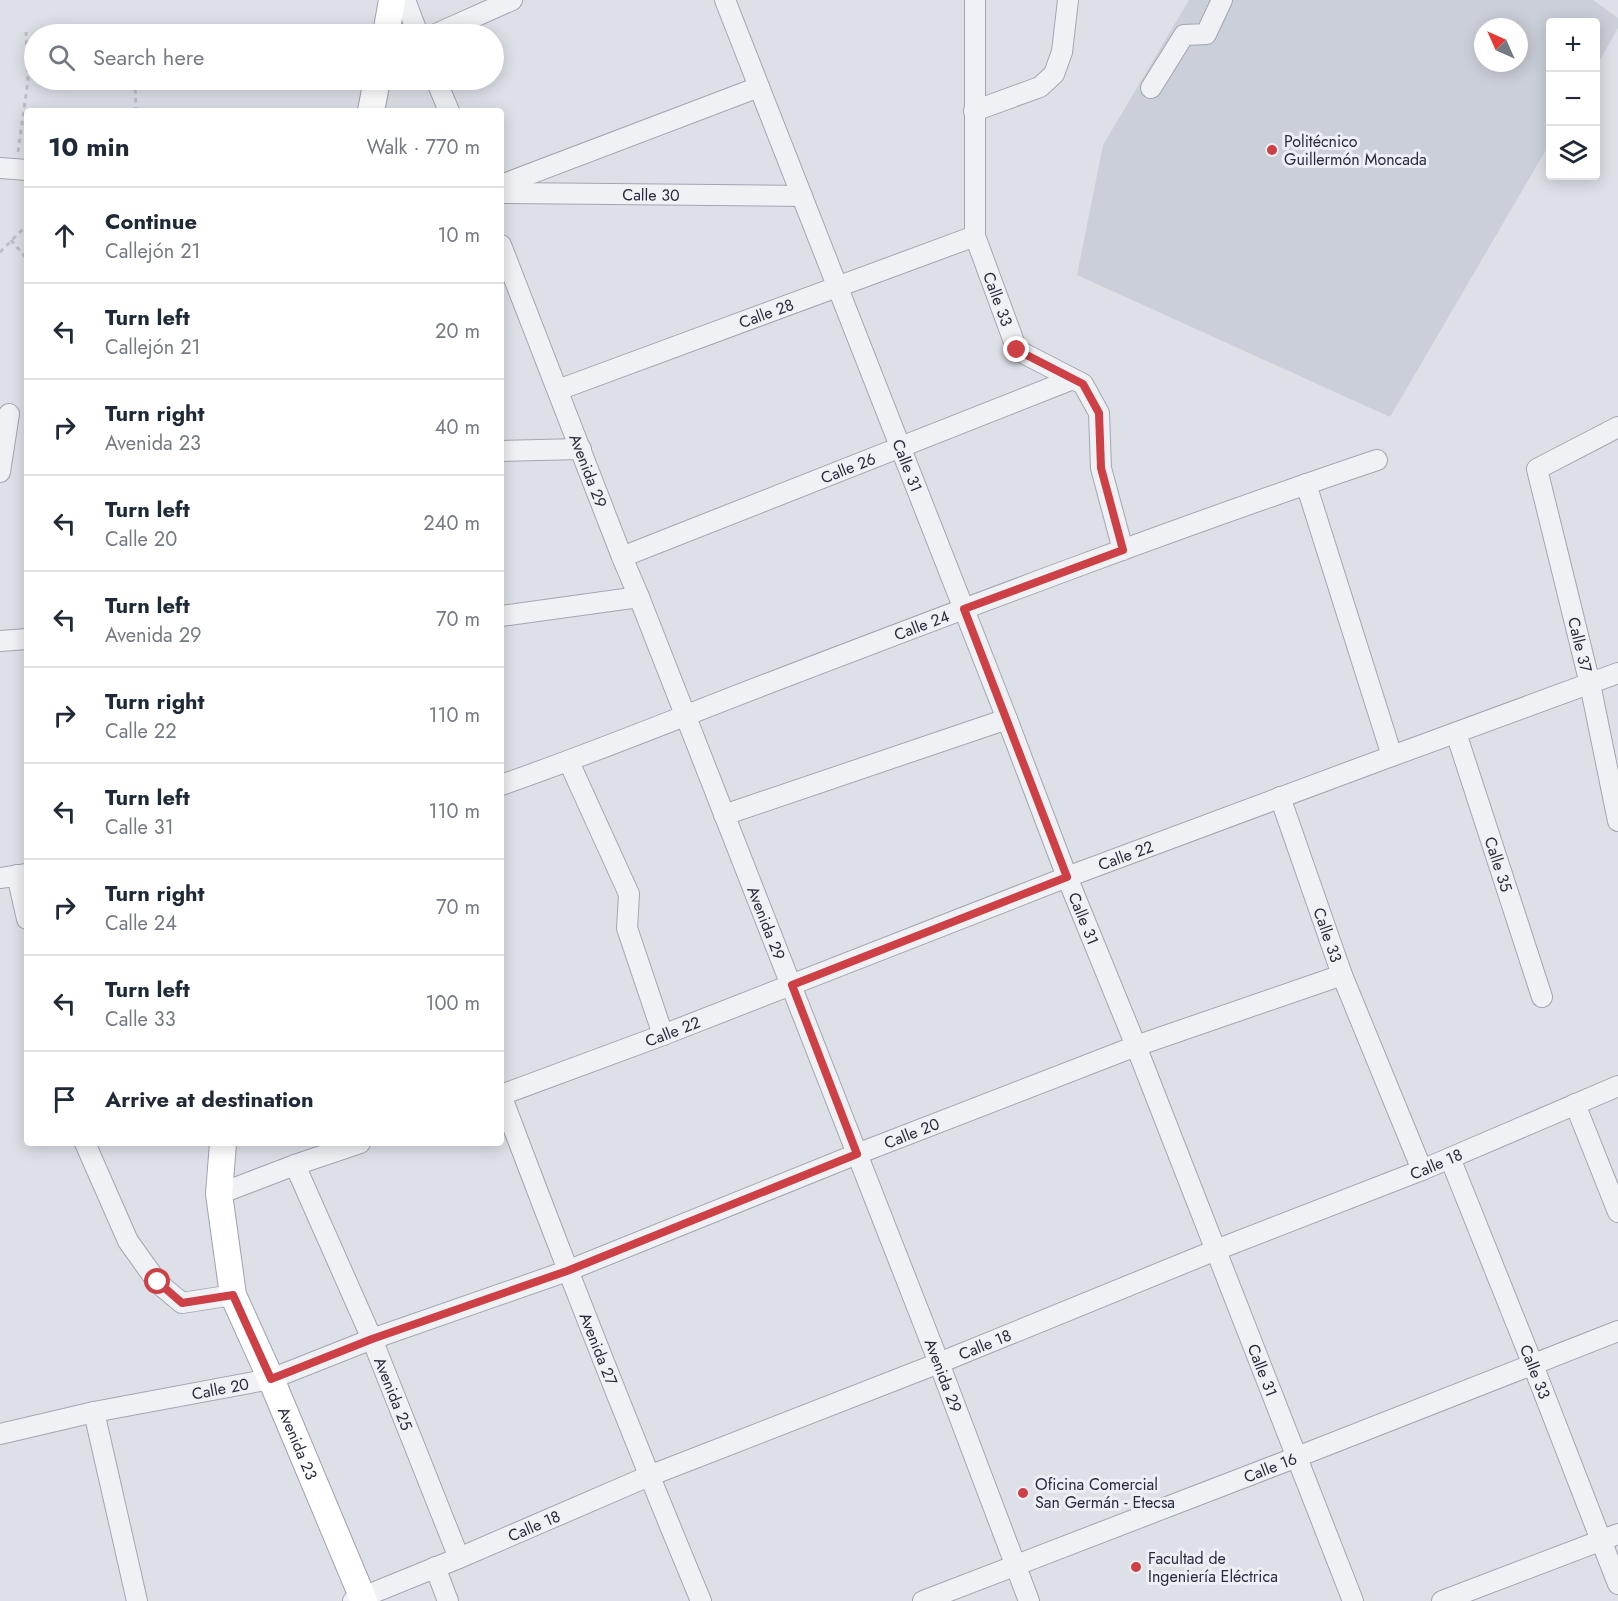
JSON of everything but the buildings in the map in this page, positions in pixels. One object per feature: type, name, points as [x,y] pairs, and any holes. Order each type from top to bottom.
[{"type":"main road","points":[[388,24],[392,0]]},
{"type":"main road","points":[[372,108],[375,90]]},
{"type":"main road","name":"Avenida 23","points":[[223,1146],[219,1194],[233,1295],[271,1379],[360,1600]]},
{"type":"street","points":[[405,0],[414,24]]},
{"type":"street","points":[[458,24],[512,0]]},
{"type":"street","name":"Calle 31","points":[[725,0],[1067,877],[1136,1046],[1353,1601]]},
{"type":"street","name":"Calle 33","points":[[975,0],[975,236],[1017,350],[1083,384],[1099,413],[1101,468],[1123,550]]},
{"type":"street","points":[[974,111],[1040,87],[1053,74],[1062,52],[1068,0]]},
{"type":"street","points":[[1151,88],[1184,35],[1206,34],[1222,0]]},
{"type":"street","points":[[504,184],[759,87]]},
{"type":"street","points":[[440,90],[447,108]]},
{"type":"street","name":"Calle 30","points":[[504,193],[802,196]]},
{"type":"street","name":"Calle 28","points":[[558,390],[975,236]]},
{"type":"street","name":"Avenida 29","points":[[504,253],[792,985],[1029,1601]]},
{"type":"street","name":"Calle 26","points":[[622,557],[1073,380]]},
{"type":"street","points":[[0,472],[12,414]]},
{"type":"street","name":"Calle 37","points":[[1618,427],[1537,469],[1590,684],[1618,821]]},
{"type":"street","points":[[504,451],[581,449]]},
{"type":"street","name":"Calle 24","points":[[504,784],[569,762],[685,715],[964,609],[1377,460]]},
{"type":"street","points":[[1306,484],[1392,756]]},
{"type":"street","points":[[504,616],[639,597]]},
{"type":"street","points":[[0,641],[24,639]]},
{"type":"street","name":"Calle 22","points":[[504,1094],[663,1035],[1067,877],[1618,673]]},
{"type":"street","points":[[724,815],[1007,719]]},
{"type":"street","name":"Calle 35","points":[[1456,733],[1542,997]]},
{"type":"street","points":[[569,762],[628,894],[627,928],[663,1035]]},
{"type":"street","name":"Calle 33","points":[[1280,797],[1342,975],[1422,1170]]},
{"type":"street","points":[[15,876],[24,908]]},
{"type":"street","name":"Calle 20","points":[[0,1434],[94,1412],[271,1379],[372,1339],[567,1271],[857,1154],[1136,1046],[1342,975]]},
{"type":"street","name":"Calle 18","points":[[360,1600],[649,1476],[1422,1170],[1618,1086]]},
{"type":"street","name":"Avenida 27","points":[[504,1103],[567,1271],[701,1601]]},
{"type":"street","points":[[1575,1104],[1618,1212]]},
{"type":"street","points":[[86,1146],[128,1241],[158,1282],[182,1303],[233,1295]]},
{"type":"street","points":[[219,1194],[351,1146]]},
{"type":"street","name":"Calle 33","points":[[1450,1158],[1533,1365],[1609,1538],[1618,1584]]},
{"type":"street","name":"Avenida 25","points":[[295,1165],[372,1339],[459,1558]]},
{"type":"street","name":"Calle 16","points":[[923,1601],[1618,1331]]},
{"type":"street","points":[[94,1412],[137,1601]]},
{"type":"street","points":[[1442,1601],[1609,1538]]},
{"type":"street","points":[[435,1567],[448,1601]]},
{"type":"path","points":[[14,169],[26,90]]},
{"type":"path","points":[[135,90],[136,108]]},
{"type":"path","points":[[0,252],[24,228]]},
{"type":"path","points":[[11,240],[24,255]]},
{"type":"shaded area","points":[[1189,0],[1593,0],[1618,18],[1618,28],[1600,60],[1600,18],[1546,18],[1546,150],[1390,417],[1077,275],[1103,145]]},
{"type":"place","name":"Politécnico Guillermón Moncada","points":[[1272,150]]},
{"type":"place","name":"Oficina Comercial San Germán - Etecsa","points":[[1023,1493]]},
{"type":"place","name":"Facultad de Ingeniería Eléctrica","points":[[1136,1567]]},
{"type":"route","points":[[158,1282],[182,1303],[233,1295],[271,1379],[372,1339],[567,1271],[857,1154],[792,985],[1067,877],[964,609],[1123,550],[1101,468],[1099,413],[1083,384],[1017,350]]}]
